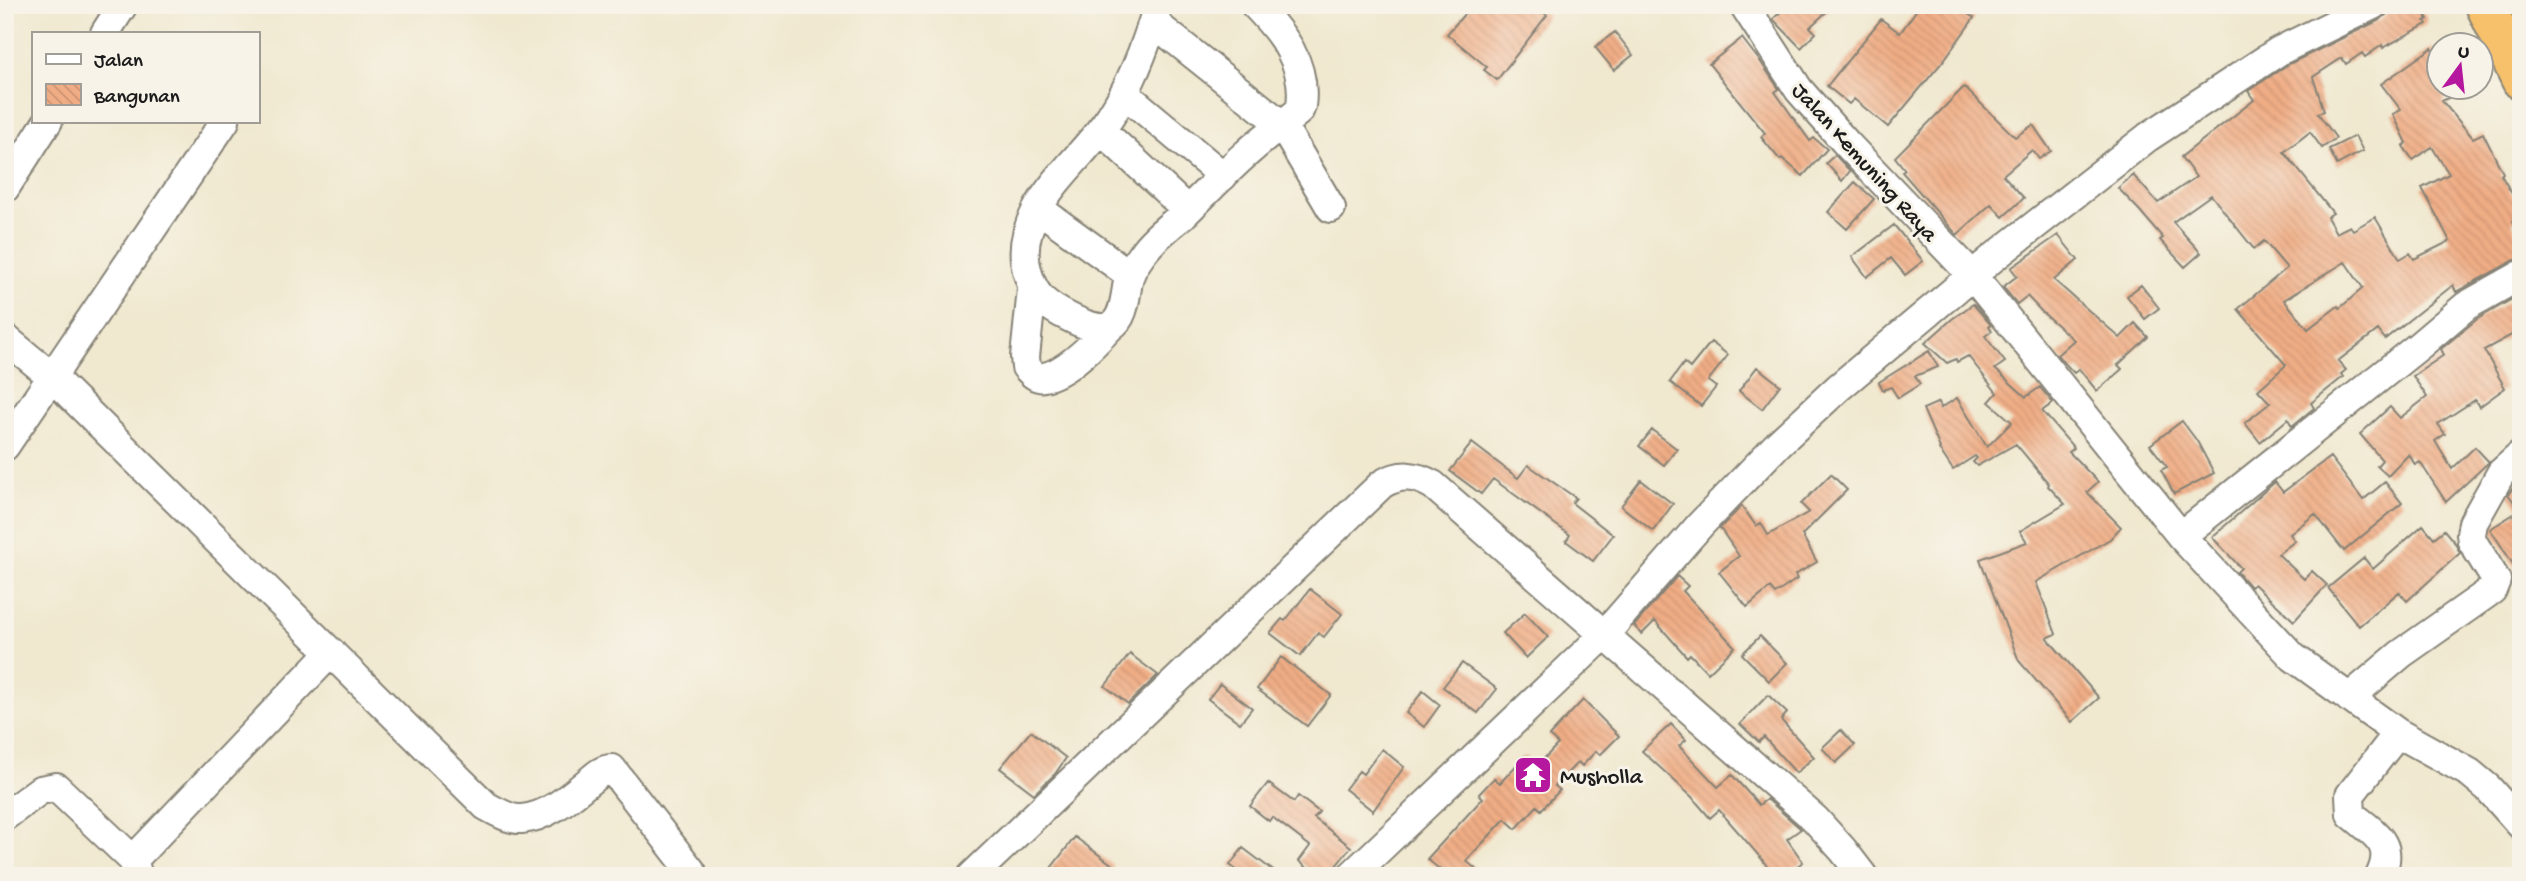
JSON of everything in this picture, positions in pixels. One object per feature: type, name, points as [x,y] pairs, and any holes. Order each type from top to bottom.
[{"type":"highway","points":[[2485,5],[2521,80]]},
{"type":"street","points":[[106,32],[122,5]]},
{"type":"street","points":[[1255,5],[1288,42],[1298,69],[1301,106],[1292,117],[1282,125],[1254,145],[1144,251],[1130,275],[1126,300],[1118,319],[1091,347],[1064,368],[1044,378],[1037,377],[1026,367],[1032,289],[1025,266],[1024,243],[1028,226],[1049,192],[1101,130],[1125,94],[1156,14],[1282,125],[1331,208]]},
{"type":"street","name":"Jalan Kemuning Raya","points":[[1744,5],[1798,90],[1972,275],[2181,536],[2293,657],[2398,733],[2470,773],[2488,788],[2521,825]]},
{"type":"street","points":[[1351,876],[1605,634],[1701,524],[1779,443],[1838,388],[1972,275],[2148,137],[2279,51],[2373,5]]},
{"type":"street","points":[[1125,94],[1223,176]]},
{"type":"street","points":[[5,188],[47,122]]},
{"type":"street","points":[[5,446],[224,122]]},
{"type":"street","points":[[1101,130],[1187,210]]},
{"type":"street","points":[[1039,209],[1130,275]]},
{"type":"street","points":[[2181,536],[2466,306],[2521,275]]},
{"type":"street","points":[[1032,289],[1044,302],[1068,316],[1098,328],[1111,326]]},
{"type":"street","points":[[5,338],[51,376],[486,806],[503,815],[521,819],[540,815],[557,806],[602,771],[612,769],[693,876]]},
{"type":"street","points":[[2350,698],[2401,654],[2492,590],[2496,580],[2472,541],[2473,523],[2505,467],[2521,456]]},
{"type":"street","points":[[976,875],[1382,484],[1394,477],[1406,475],[1421,478],[1433,485],[1605,634],[1815,819],[1863,876]]},
{"type":"street","points":[[5,816],[40,790],[57,787],[136,868],[331,652]]},
{"type":"street","points":[[2380,876],[2387,856],[2385,846],[2351,814],[2350,795],[2398,733]]},
{"type":"building","points":[[1472,5],[1534,5],[1547,15],[1497,80],[1484,70],[1487,67],[1447,34]]},
{"type":"building","points":[[1788,5],[1834,5],[1810,27],[1816,33],[1801,48],[1773,19]]},
{"type":"building","points":[[1920,5],[1955,5],[1974,18],[1944,60],[1888,127],[1854,99],[1849,104],[1827,86],[1881,19],[1900,33]]},
{"type":"building","points":[[2390,5],[2419,5],[2428,19],[2425,21],[2427,24],[2383,48],[2382,45],[2365,57],[2362,53],[2346,64],[2342,58],[2313,77],[2324,111],[2318,113],[2336,138],[2322,148],[2310,132],[2284,152],[2333,213],[2327,217],[2336,233],[2350,226],[2353,230],[2375,217],[2400,259],[2410,253],[2414,259],[2450,241],[2422,188],[2449,174],[2432,147],[2413,160],[2403,146],[2407,143],[2393,114],[2401,110],[2381,84],[2424,54],[2424,102],[2443,102],[2473,138],[2483,133],[2503,173],[2501,175],[2521,209],[2521,216],[2512,222],[2521,240],[2521,258],[2456,292],[2453,285],[2385,339],[2378,330],[2338,361],[2346,370],[2341,374],[2343,377],[2311,403],[2314,408],[2292,426],[2288,419],[2260,442],[2245,423],[2270,403],[2258,390],[2286,365],[2238,309],[2287,268],[2264,241],[2254,249],[2211,195],[2173,222],[2201,253],[2185,267],[2118,188],[2133,175],[2158,203],[2196,177],[2181,157],[2254,100],[2248,91],[2287,65],[2380,20],[2387,14]],"holes":[[[2345,262],[2363,288],[2340,308],[2338,306],[2308,329],[2284,300]]]},
{"type":"building","points":[[1615,32],[1633,55],[1614,70],[1595,47]]},
{"type":"building","points":[[1742,38],[1779,89],[1775,92],[1810,141],[1814,138],[1827,149],[1803,176],[1782,158],[1780,160],[1761,137],[1765,133],[1709,64]]},
{"type":"building","points":[[1964,87],[2015,137],[2033,125],[2051,151],[2039,159],[2032,150],[2003,175],[2024,198],[2003,217],[1991,204],[1957,235],[1902,172],[1905,170],[1895,157]]},
{"type":"building","points":[[2355,136],[2363,151],[2337,165],[2329,149]]},
{"type":"building","points":[[1835,155],[1850,171],[1842,181],[1826,163]]},
{"type":"building","points":[[1855,182],[1874,199],[1847,229],[1828,212]]},
{"type":"building","points":[[1894,225],[1923,261],[1905,275],[1891,258],[1867,277],[1852,257]]},
{"type":"building","points":[[2058,235],[2078,260],[2054,280],[2120,338],[2135,323],[2148,337],[2118,365],[2122,369],[2097,391],[2079,369],[2074,373],[2057,355],[2074,340],[2027,296],[2017,304],[2003,287],[2017,276],[2011,268]]},
{"type":"building","points":[[2141,285],[2159,308],[2145,319],[2127,296]]},
{"type":"building","points":[[2521,294],[2521,330],[2484,350],[2505,388],[2479,407],[2475,400],[2438,424],[2445,434],[2435,441],[2452,469],[2475,447],[2489,462],[2446,502],[2420,462],[2415,465],[2409,454],[2388,476],[2377,466],[2382,460],[2360,434],[2390,407],[2400,418],[2427,397],[2413,376],[2444,355],[2441,349],[2476,320]]},
{"type":"building","points":[[1973,304],[1991,325],[1989,326],[1992,331],[1985,336],[2005,362],[1995,369],[2026,397],[2040,387],[2053,403],[2042,411],[2074,448],[2069,452],[2098,482],[2087,492],[2121,527],[2110,539],[2036,582],[2056,634],[2047,638],[2099,698],[2072,722],[2019,661],[1980,559],[2027,542],[2020,531],[2065,504],[2016,444],[1977,466],[1973,462],[1977,458],[1975,456],[1953,470],[1939,449],[1923,409],[1939,402],[1941,408],[1957,398],[1987,447],[2012,422],[1989,402],[1997,393],[1968,356],[1957,362],[1956,359],[1947,363],[1925,343]]},
{"type":"building","points":[[1711,342],[1728,355],[1708,381],[1716,387],[1701,406],[1670,382],[1684,363],[1690,368]]},
{"type":"building","points":[[1929,351],[1938,367],[1915,376],[1920,384],[1898,398],[1891,387],[1883,390],[1879,382]]},
{"type":"building","points":[[1757,367],[1780,385],[1762,409],[1739,391]]},
{"type":"building","points":[[2182,421],[2197,441],[2214,473],[2174,494],[2161,470],[2167,467],[2150,445]]},
{"type":"building","points":[[1652,430],[1677,449],[1664,465],[1639,446]]},
{"type":"building","points":[[1472,443],[1518,478],[1528,465],[1576,498],[1572,503],[1613,535],[1593,561],[1566,541],[1570,535],[1493,479],[1481,494],[1450,471]]},
{"type":"building","points":[[2330,457],[2363,500],[2385,482],[2402,503],[2344,551],[2315,514],[2290,534],[2295,541],[2278,554],[2304,579],[2312,571],[2327,585],[2294,621],[2254,584],[2250,587],[2237,572],[2241,568],[2212,537],[2275,482],[2283,492]]},
{"type":"building","points":[[1831,474],[1847,490],[1802,535],[1817,562],[1795,575],[1797,579],[1775,594],[1770,588],[1747,607],[1719,572],[1739,556],[1720,528],[1742,506],[1756,526],[1761,523],[1768,535],[1809,512],[1801,504]]},
{"type":"building","points":[[2521,478],[2521,576],[2490,529],[2520,510],[2508,494]]},
{"type":"building","points":[[1641,480],[1673,504],[1653,531],[1621,506]]},
{"type":"building","points":[[2423,525],[2434,538],[2444,530],[2460,553],[2407,601],[2399,592],[2359,626],[2328,588],[2364,558],[2373,569]]},
{"type":"building","points":[[1677,576],[1688,586],[1683,591],[1735,647],[1708,673],[1690,654],[1687,657],[1655,621],[1642,634],[1634,626]]},
{"type":"building","points":[[1310,589],[1342,614],[1324,637],[1318,633],[1300,656],[1270,633],[1282,619],[1285,621]]},
{"type":"building","points":[[1525,613],[1548,637],[1526,658],[1503,633]]},
{"type":"building","points":[[1760,636],[1787,663],[1769,681],[1742,654]]},
{"type":"building","points":[[1130,654],[1158,675],[1128,704],[1105,686]]},
{"type":"building","points":[[1281,657],[1331,695],[1307,726],[1257,689]]},
{"type":"building","points":[[1462,663],[1497,689],[1478,713],[1443,687]]},
{"type":"building","points":[[1220,684],[1252,708],[1240,723],[1208,699]]},
{"type":"building","points":[[1423,691],[1440,705],[1424,727],[1406,713]]},
{"type":"building","points":[[1768,695],[1787,713],[1781,720],[1814,757],[1796,773],[1764,737],[1759,742],[1740,724]]},
{"type":"building","points":[[1583,700],[1619,736],[1600,755],[1596,751],[1582,766],[1578,762],[1555,786],[1560,790],[1541,810],[1537,806],[1516,829],[1505,819],[1466,861],[1485,876],[1448,876],[1427,859],[1483,798],[1479,794],[1494,778],[1500,783],[1525,756],[1536,767],[1558,744],[1549,736]]},
{"type":"building","points":[[1671,724],[1686,740],[1679,746],[1718,787],[1732,775],[1759,805],[1767,799],[1801,829],[1787,839],[1803,862],[1783,876],[1774,876],[1719,810],[1710,818],[1692,797],[1642,751]]},
{"type":"building","points":[[1841,730],[1855,745],[1836,763],[1822,748]]},
{"type":"building","points":[[1031,731],[1066,758],[1055,774],[1034,794],[1000,768]]},
{"type":"building","points":[[1382,749],[1404,767],[1373,811],[1345,789],[1359,771],[1363,774]]},
{"type":"building","points":[[1268,783],[1294,802],[1298,796],[1319,812],[1314,818],[1351,847],[1328,876],[1317,876],[1299,861],[1310,846],[1272,817],[1269,821],[1250,806]]},
{"type":"building","points":[[1075,837],[1114,866],[1106,876],[1045,876]]},
{"type":"building","points":[[1243,848],[1280,876],[1244,876],[1230,865]]},
{"type":"place","name":"Musholla","points":[[1533,775]]}]
